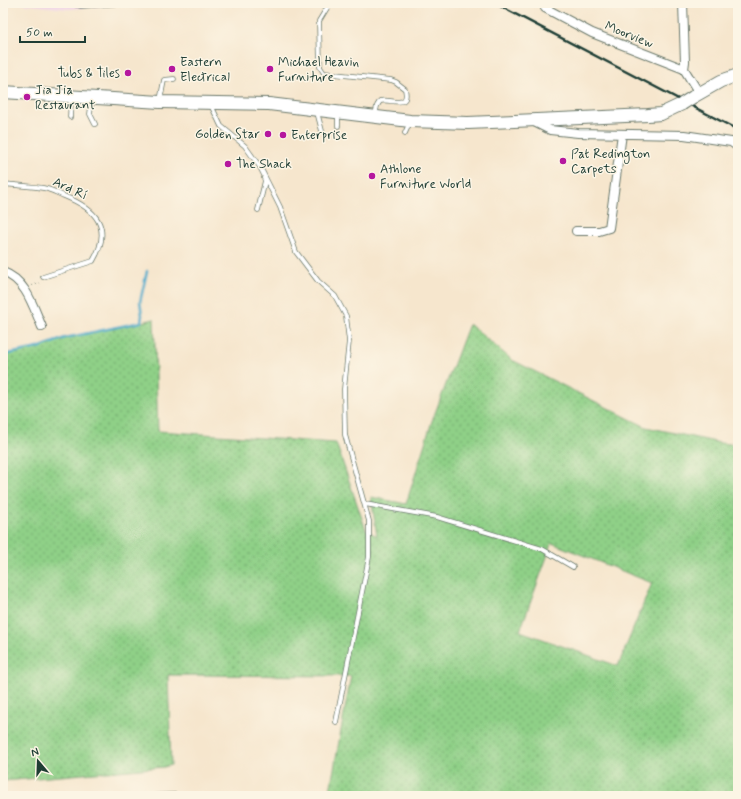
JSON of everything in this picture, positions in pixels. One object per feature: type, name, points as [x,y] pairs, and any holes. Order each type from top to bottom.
[{"type":"main road","points":[[3,92],[160,102],[249,100],[338,113],[410,121],[468,123],[661,114],[682,104],[721,81],[738,75]]},
{"type":"street","points":[[684,3],[684,70],[696,95]]},
{"type":"street","name":"Moorview","points":[[544,8],[592,33],[684,70]]},
{"type":"street","points":[[532,120],[550,130],[622,134],[684,135],[731,142],[738,147]]},
{"type":"street","points":[[576,231],[599,231],[609,228],[622,134]]},
{"type":"street","points":[[3,272],[10,274],[18,280],[28,294],[42,327]]},
{"type":"lane","points":[[70,3],[81,6],[121,3]]},
{"type":"lane","points":[[330,3],[319,21],[320,67],[324,73],[391,80],[405,89],[406,93],[403,101],[399,103],[385,100],[380,101],[377,106],[375,116]]},
{"type":"lane","points":[[160,102],[164,80],[174,80]]},
{"type":"lane","points":[[70,117],[71,96]]},
{"type":"lane","points":[[92,98],[90,114],[95,124]]},
{"type":"lane","points":[[208,102],[221,126],[245,146],[260,165],[280,207],[296,252],[318,281],[336,296],[346,316],[349,341],[344,389],[345,435],[369,520],[369,557],[336,722]]},
{"type":"lane","points":[[317,110],[322,131]]},
{"type":"lane","points":[[338,113],[338,126]]},
{"type":"lane","points":[[405,133],[410,121]]},
{"type":"lane","points":[[258,210],[265,181],[260,165]]},
{"type":"lane","name":"Ard Rí","points":[[3,184],[45,188],[77,201],[89,209],[98,220],[102,233],[100,249],[93,261],[43,277]]},
{"type":"lane","points":[[364,504],[437,517],[542,549],[573,567]]},
{"type":"lane","points":[[147,796],[175,795]]},
{"type":"shaded area","points":[[15,3],[137,3],[68,9]]},
{"type":"green space","points":[[154,319],[158,431],[336,443],[366,530],[377,536],[371,497],[406,504],[432,421],[469,324],[512,360],[646,427],[720,443],[738,445],[738,796],[329,796],[351,676],[168,675],[171,765],[164,767],[3,781],[3,355],[38,348],[65,338]],"holes":[[[552,543],[652,583],[618,666],[520,631]]]},
{"type":"waterway","points":[[3,355],[38,348],[65,338],[141,322],[142,315],[140,302],[147,271]]},
{"type":"railway","points":[[494,3],[738,130]]},
{"type":"place","name":"Eastern Electrical","points":[[172,69]]},
{"type":"place","name":"Michael Heavin Furniture","points":[[270,69]]},
{"type":"place","name":"Tubs & Tiles","points":[[128,73]]},
{"type":"place","name":"Jia Jia Restaurant","points":[[27,97]]},
{"type":"place","name":"Golden Star","points":[[268,134]]},
{"type":"place","name":"Enterprise","points":[[283,135]]},
{"type":"place","name":"Pat Redington Carpets","points":[[563,161]]},
{"type":"place","name":"The Shack","points":[[228,164]]},
{"type":"place","name":"Athlone Furniture World","points":[[372,176]]}]
